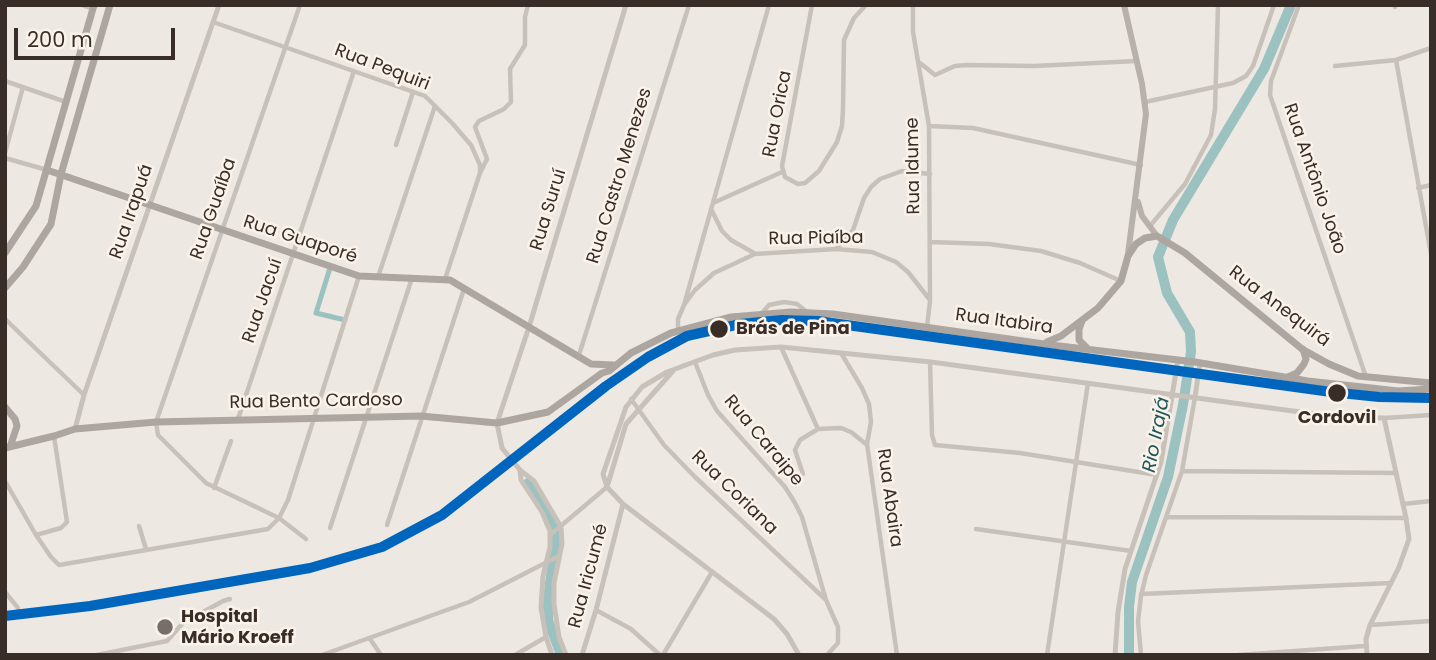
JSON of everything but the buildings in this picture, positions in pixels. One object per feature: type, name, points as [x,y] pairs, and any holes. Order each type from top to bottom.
[{"type":"main road","points":[[5,288],[48,231],[53,218],[61,174],[110,5]]},
{"type":"main road","points":[[1043,344],[1061,336],[1098,308],[1121,281],[1128,256],[1146,126],[1145,102],[1124,5]]},
{"type":"main road","points":[[5,253],[36,206],[93,7]]},
{"type":"main road","name":"Rua Guaporé","points":[[47,170],[359,276],[445,279],[464,287],[591,364]]},
{"type":"main road","points":[[1137,194],[1139,210],[1149,227],[1162,238]]},
{"type":"main road","points":[[1128,256],[1140,241],[1150,236],[1162,238]]},
{"type":"main road","name":"Rua Anequirá","points":[[1162,238],[1302,349],[1348,373],[1431,383]]},
{"type":"main road","name":"Rua Itabira","points":[[614,365],[642,346],[678,330],[713,320],[762,313],[807,312],[1398,391],[1431,389]]},
{"type":"main road","points":[[1083,320],[1078,335],[1080,343],[1088,349]]},
{"type":"main road","points":[[1288,377],[1297,373],[1304,365],[1305,354],[1302,349]]},
{"type":"main road","points":[[591,364],[614,365]]},
{"type":"main road","points":[[591,364],[596,372],[594,379]]},
{"type":"main road","name":"Rua Bento Cardoso","points":[[7,447],[75,429],[156,422],[421,416],[497,423],[548,412],[614,365]]},
{"type":"main road","points":[[5,407],[17,426],[7,447]]},
{"type":"street","points":[[82,5],[93,7]]},
{"type":"street","name":"Rua Irapuá","points":[[75,429],[219,5]]},
{"type":"street","name":"Rua Guaíba","points":[[156,422],[300,5]]},
{"type":"street","points":[[445,279],[487,159],[475,127],[479,121],[511,102],[510,69],[525,45],[527,5]]},
{"type":"street","name":"Rua Suruí","points":[[497,423],[529,327],[626,5]]},
{"type":"street","name":"Rua Castro Menezes","points":[[579,355],[689,5]]},
{"type":"street","name":"Rua Orica","points":[[684,305],[769,5]]},
{"type":"street","name":"Rua Orica","points":[[813,5],[782,172],[791,182],[798,184],[805,183],[819,171],[837,142],[842,127],[844,40],[854,18],[866,5]]},
{"type":"street","name":"Rua Idume","points":[[913,5],[913,32],[929,126],[930,301],[927,327]]},
{"type":"street","points":[[1149,227],[1180,190],[1208,143],[1213,126],[1218,5]]},
{"type":"street","points":[[1145,102],[1233,83],[1250,71],[1274,5]]},
{"type":"street","name":"Rua Antônio João","points":[[1299,5],[1271,81],[1270,95],[1366,377]]},
{"type":"street","name":"Rua Pequiri","points":[[213,22],[425,96],[471,145],[480,165],[480,173]]},
{"type":"street","points":[[1335,66],[1396,60],[1431,48]]},
{"type":"street","points":[[1396,60],[1431,254]]},
{"type":"street","points":[[919,62],[935,75],[955,66],[966,65],[1137,61]]},
{"type":"street","name":"Rua Jacuí","points":[[238,419],[354,71]]},
{"type":"street","points":[[5,81],[66,102]]},
{"type":"street","points":[[23,87],[5,156],[47,170]]},
{"type":"street","points":[[396,145],[413,92]]},
{"type":"street","points":[[377,278],[436,105]]},
{"type":"street","points":[[929,126],[973,128],[1141,165]]},
{"type":"street","points":[[836,249],[853,230],[864,198],[880,179],[902,171],[930,174]]},
{"type":"street","points":[[755,254],[731,240],[722,231],[712,206],[782,172]]},
{"type":"street","points":[[1418,188],[1431,185]]},
{"type":"street","points":[[930,242],[989,244],[1041,251],[1080,262],[1121,281]]},
{"type":"street","name":"Rua Piaíba","points":[[678,330],[678,319],[695,290],[715,273],[755,254],[836,249],[873,252],[885,256],[908,272],[930,301]]},
{"type":"street","points":[[5,481],[36,536],[56,563],[64,565],[258,532],[268,528],[279,518],[288,500],[359,276]]},
{"type":"street","points":[[330,528],[412,277]]},
{"type":"street","points":[[387,524],[464,287]]},
{"type":"street","points":[[5,319],[84,396]]},
{"type":"street","points":[[781,347],[818,429]]},
{"type":"street","points":[[799,655],[787,634],[774,620],[623,504],[607,488],[603,474],[620,419],[642,387],[675,369],[735,351],[781,347],[930,362],[1337,417],[1431,415]]},
{"type":"street","name":"Rua Abaira","points":[[841,352],[869,404],[871,422],[867,444],[897,655]]},
{"type":"street","points":[[1115,655],[1120,596],[1131,551],[1166,443],[1180,360]]},
{"type":"street","name":"Rua Caraipe","points":[[695,362],[717,411],[785,487],[802,517],[826,600],[839,634],[834,649],[827,655]]},
{"type":"street","points":[[930,362],[935,445],[976,447],[1157,475]]},
{"type":"street","points":[[1348,373],[1361,362]]},
{"type":"street","points":[[1141,655],[1138,621],[1141,594],[1182,471],[1198,363]]},
{"type":"street","points":[[551,534],[607,488],[624,430],[638,409],[675,369]]},
{"type":"street","points":[[1047,655],[1062,540],[1088,383]]},
{"type":"street","name":"Rua Coriana","points":[[631,400],[664,445],[694,476],[826,600]]},
{"type":"street","points":[[1367,655],[1365,646],[1370,625],[1406,551],[1409,539],[1384,418]]},
{"type":"street","points":[[156,422],[158,435],[198,477],[214,488],[250,502],[279,518],[306,539]]},
{"type":"street","points":[[497,423],[502,449],[520,470],[534,481],[560,528],[554,604],[559,637],[566,655]]},
{"type":"street","points":[[803,474],[794,450],[800,440],[818,429],[841,428],[867,444]]},
{"type":"street","points":[[36,536],[61,528],[67,522],[54,436]]},
{"type":"street","points":[[214,488],[231,441]]},
{"type":"street","points":[[520,470],[521,480],[547,522],[551,534],[541,608],[545,637],[552,655]]},
{"type":"street","points":[[1182,471],[1396,473]]},
{"type":"street","points":[[1403,504],[1431,501]]},
{"type":"street","name":"Rua Iricumé","points":[[582,655],[623,504]]},
{"type":"street","points":[[1167,517],[1406,518]]},
{"type":"street","points":[[139,526],[146,549]]},
{"type":"street","points":[[976,529],[1131,551]]},
{"type":"street","points":[[322,655],[469,602],[558,557]]},
{"type":"street","points":[[596,610],[631,629],[661,655],[712,572]]},
{"type":"street","points":[[1141,594],[1391,583]]},
{"type":"street","points":[[5,592],[18,608]]},
{"type":"street","points":[[97,655],[167,641],[183,623],[230,599]]},
{"type":"street","points":[[1370,625],[1431,621]]},
{"type":"street","points":[[515,655],[545,637]]},
{"type":"street","points":[[370,639],[380,655]]},
{"type":"street","points":[[1110,655],[1115,644]]},
{"type":"street","points":[[1237,655],[1365,646]]},
{"type":"waterway","name":"Rio Irajá","points":[[1129,655],[1132,582],[1168,477],[1191,352],[1190,332],[1167,293],[1158,257],[1173,220],[1264,69],[1291,5]]},
{"type":"waterway","points":[[330,268],[316,313],[345,320]]},
{"type":"waterway","points":[[528,483],[552,522],[556,538],[548,620],[561,655]]},
{"type":"transit line","points":[[5,616],[90,606],[310,568],[382,547],[442,515],[606,386],[648,357],[687,336],[740,324],[782,320],[818,321],[1331,392],[1379,397],[1431,398]]},
{"type":"place","name":"Brás de Pina","points":[[719,329]]},
{"type":"place","name":"Cordovil","points":[[1337,393]]},
{"type":"place","name":"Hospital Mário Kroeff","points":[[165,627]]}]
